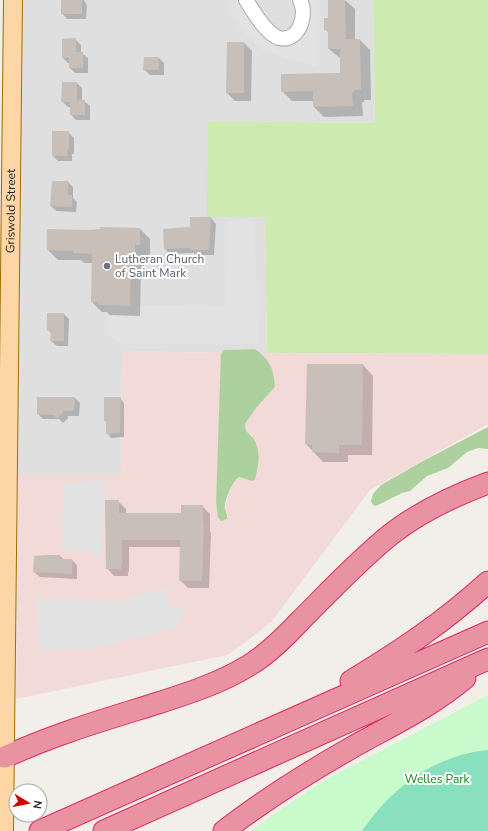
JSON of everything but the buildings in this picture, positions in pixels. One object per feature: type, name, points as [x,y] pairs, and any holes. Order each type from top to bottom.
[{"type":"highway","points":[[2,759],[43,741],[206,687],[237,672],[257,660],[276,645],[362,561],[390,536],[417,517],[441,503],[488,483]]},
{"type":"highway","points":[[282,723],[403,649],[454,612],[488,582]]},
{"type":"highway","points":[[40,831],[488,632]]},
{"type":"highway","points":[[104,831],[485,660]]},
{"type":"highway","points":[[224,831],[269,798],[306,774],[436,699],[463,680],[485,660]]},
{"type":"main road","name":"Griswold Street","points":[[4,831],[2,759],[13,0]]},
{"type":"street","points":[[246,0],[269,32],[279,38],[290,37],[300,27],[302,22],[303,5],[300,0]]},
{"type":"shaded area","points":[[23,0],[373,0],[375,123],[208,121],[265,217],[267,353],[260,353],[255,349],[224,350],[222,353],[122,351],[121,475],[18,475]]},
{"type":"shaded area","points":[[230,0],[254,0],[278,32],[294,27],[295,0],[317,0],[317,67],[264,51],[239,27],[227,3]]},
{"type":"shaded area","points":[[254,217],[259,344],[121,344],[107,335],[108,305],[225,306],[227,221]]},
{"type":"shaded area","points":[[122,351],[222,353],[216,502],[218,517],[225,520],[228,516],[225,509],[231,486],[239,477],[252,481],[252,435],[246,431],[245,424],[256,408],[275,387],[274,378],[262,354],[260,353],[488,354],[488,424],[370,490],[272,621],[227,655],[16,699],[18,475],[121,475]]},
{"type":"shaded area","points":[[105,481],[101,556],[93,558],[92,551],[62,551],[63,483]]},
{"type":"shaded area","points":[[167,588],[170,605],[187,611],[176,628],[92,649],[40,650],[36,599],[117,601]]},
{"type":"green space","points":[[373,0],[488,0],[488,354],[267,353],[265,217],[207,217],[208,121],[375,123]]},
{"type":"green space","points":[[255,349],[268,361],[274,375],[275,387],[256,408],[245,424],[246,431],[255,441],[257,447],[259,459],[255,479],[252,481],[239,477],[236,479],[231,487],[226,501],[225,509],[227,519],[221,521],[218,517],[216,502],[221,354],[224,350]]},
{"type":"green space","points":[[488,427],[488,449],[478,448],[467,452],[448,468],[427,476],[410,491],[402,493],[376,506],[373,505],[371,501],[373,494],[381,485]]},
{"type":"green space","name":"Welles Park","points":[[488,695],[488,831],[251,831],[281,809],[327,779]]},
{"type":"green space","points":[[488,750],[488,831],[362,831],[386,801],[416,776],[432,766],[450,759],[469,753]]},
{"type":"place","name":"Lutheran Church of Saint Mark","points":[[107,266]]}]
